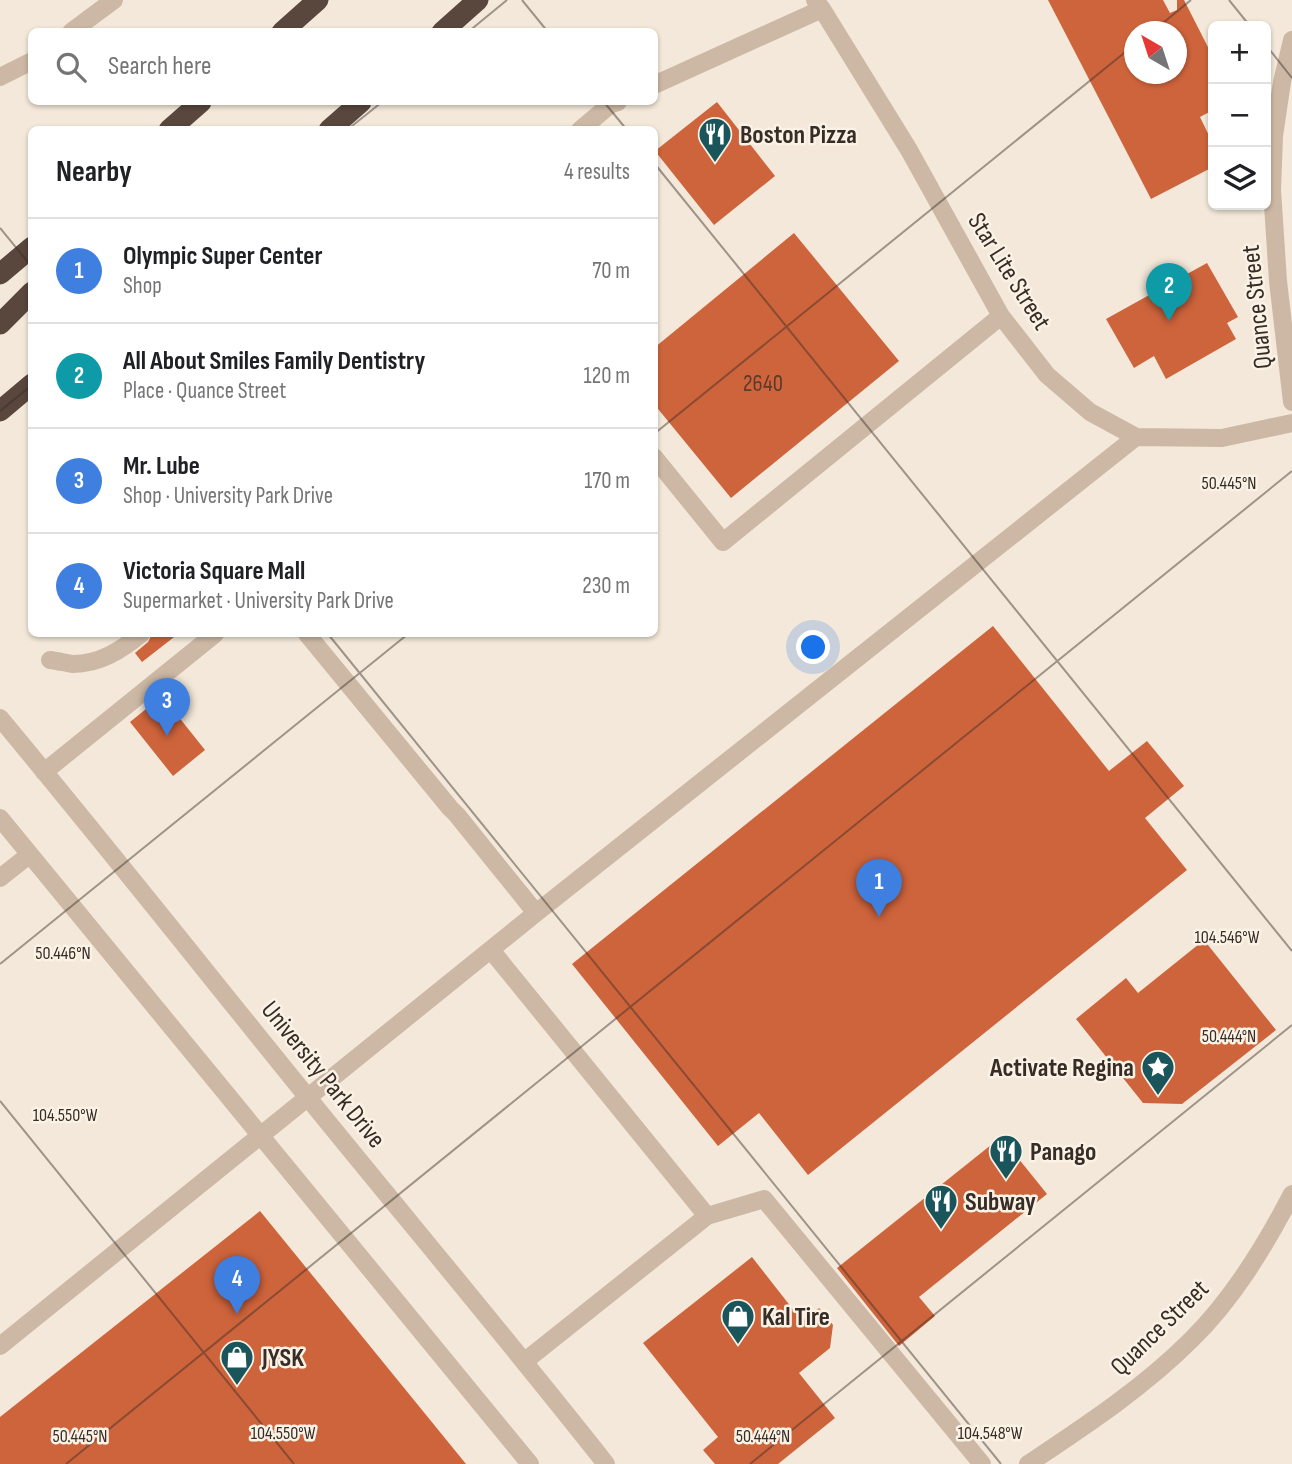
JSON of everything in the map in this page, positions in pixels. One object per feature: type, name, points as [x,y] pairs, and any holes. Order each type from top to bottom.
[{"type":"highway","points":[[286,28],[318,0]]},
{"type":"highway","points":[[446,28],[478,0]]},
{"type":"highway","points":[[174,126],[198,105]]},
{"type":"highway","points":[[190,126],[209,105]]},
{"type":"highway","points":[[334,126],[358,105]]},
{"type":"highway","points":[[0,274],[28,250]]},
{"type":"highway","points":[[0,324],[28,296]]},
{"type":"highway","points":[[0,411],[28,388]]},
{"type":"street","points":[[76,28],[114,0]]},
{"type":"street","points":[[658,83],[818,5]]},
{"type":"street","name":"Star Lite Street","points":[[818,5],[909,150],[1001,316],[1047,375],[1090,412],[1136,437],[1222,438],[1292,423]]},
{"type":"street","name":"Quance Street","points":[[1292,40],[1274,136],[1272,190],[1278,281],[1292,402]]},
{"type":"street","points":[[0,77],[28,63]]},
{"type":"street","points":[[585,126],[610,105]]},
{"type":"street","points":[[658,462],[723,542],[1001,316]]},
{"type":"street","points":[[0,1346],[491,950],[1136,437]]},
{"type":"street","points":[[50,660],[74,664],[103,659],[121,650],[137,637]]},
{"type":"street","points":[[44,772],[211,637]]},
{"type":"street","points":[[309,637],[536,914]]},
{"type":"street","name":"University Park Drive","points":[[0,718],[607,1464]]},
{"type":"street","points":[[0,818],[530,1464]]},
{"type":"street","points":[[0,878],[29,855]]},
{"type":"street","points":[[491,950],[707,1216]]},
{"type":"street","name":"Quance Street","points":[[1028,1464],[1139,1387],[1192,1339],[1231,1294],[1272,1233],[1292,1194]]},
{"type":"street","points":[[525,1361],[707,1216],[764,1199],[982,1464]]},
{"type":"building","points":[[1048,0],[1163,0],[1170,13],[1177,10],[1177,0],[1184,0],[1208,47],[1208,113],[1200,117],[1208,134],[1208,170],[1151,199]]},
{"type":"building","name":"Boston Pizza","points":[[717,102],[775,176],[714,225],[658,155],[658,149]]},
{"type":"building","points":[[794,233],[899,361],[731,498],[658,409],[658,345]]},
{"type":"building","points":[[1207,263],[1238,317],[1227,323],[1236,339],[1166,379],[1154,356],[1134,368],[1106,319]]},
{"type":"building","points":[[993,626],[1109,771],[1147,741],[1184,786],[1145,818],[1187,870],[808,1175],[759,1113],[718,1146],[572,964]]},
{"type":"building","points":[[150,637],[174,637],[142,662],[135,653]]},
{"type":"building","points":[[162,696],[205,750],[173,776],[130,722]]},
{"type":"building","points":[[1204,940],[1276,1030],[1182,1104],[1143,1103],[1076,1019],[1126,978],[1138,993]]},
{"type":"building","points":[[1001,1137],[1047,1194],[919,1297],[935,1316],[899,1346],[837,1268]]},
{"type":"building","points":[[260,1211],[466,1464],[0,1464],[0,1417]]},
{"type":"building","name":"Kal Tire","points":[[752,1257],[802,1321],[819,1308],[833,1325],[830,1348],[799,1373],[835,1418],[778,1464],[715,1464],[703,1450],[718,1437],[643,1343]]},
{"type":"place","name":"Boston Pizza","points":[[715,164]]},
{"type":"place","name":"All About Smiles Family Dentistry","points":[[1169,321]]},
{"type":"place","name":"Mr. Lube","points":[[167,736]]},
{"type":"place","name":"Olympic Super Center","points":[[879,917]]},
{"type":"place","name":"Activate Regina","points":[[1158,1097]]},
{"type":"place","name":"Panago","points":[[1006,1181]]},
{"type":"place","name":"Subway","points":[[941,1231]]},
{"type":"place","name":"Victoria Square Mall","points":[[237,1314]]},
{"type":"place","name":"Kal Tire","points":[[738,1346]]},
{"type":"place","name":"JYSK","points":[[237,1387]]}]
